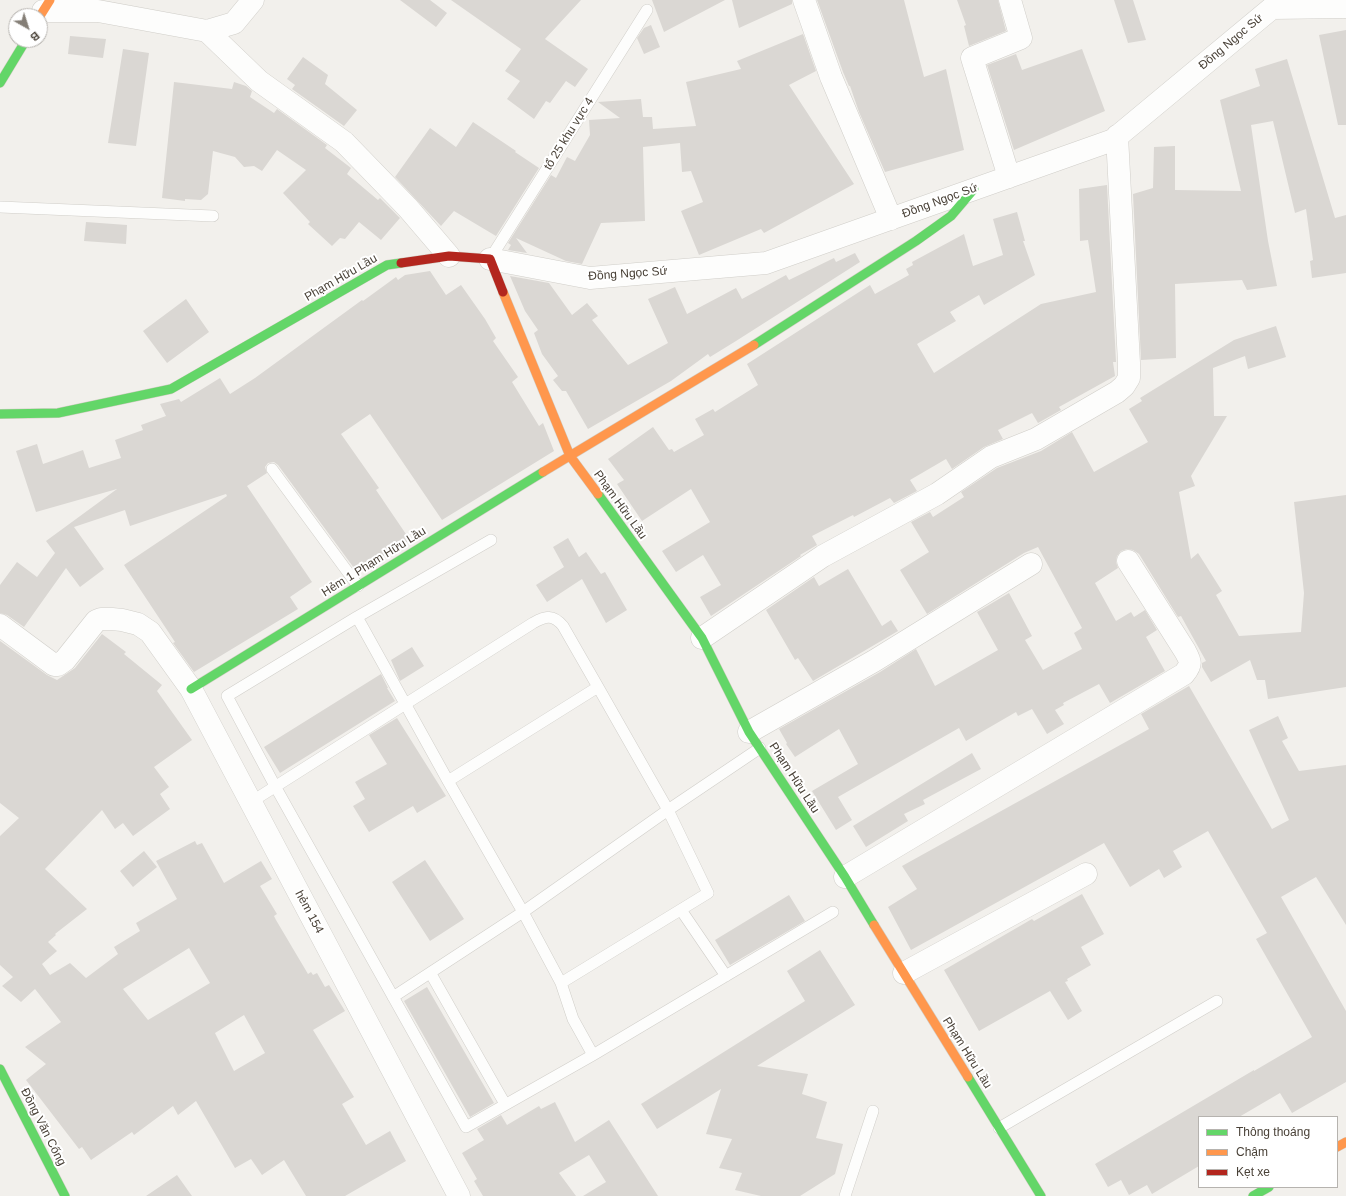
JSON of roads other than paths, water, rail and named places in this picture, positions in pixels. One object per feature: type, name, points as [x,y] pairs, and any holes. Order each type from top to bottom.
[{"type":"street","points":[[48,9],[98,11],[207,31],[234,23],[253,0]]},
{"type":"street","points":[[804,0],[831,77],[891,219]]},
{"type":"street","points":[[1009,177],[972,58],[1021,38],[1010,0]]},
{"type":"street","name":"Đồng Ngọc Sứ","points":[[490,259],[590,278],[766,263],[1113,140],[1272,8],[1346,7]]},
{"type":"street","points":[[207,31],[259,81],[344,142],[408,208],[449,256]]},
{"type":"street","points":[[0,83],[21,48]]},
{"type":"street","points":[[702,638],[824,556],[938,494],[991,457],[1036,439],[1086,411],[1124,386],[1129,378],[1129,362],[1117,136]]},
{"type":"street","name":"Hẻm 1 Phạm Hữu Lầu","points":[[191,689],[570,456],[743,352],[916,242],[951,216],[974,189]]},
{"type":"street","name":"Phạm Hữu Lầu","points":[[0,414],[58,413],[171,389],[387,265],[449,256],[490,259],[570,456],[702,638],[754,740],[845,877],[1041,1196]]},
{"type":"street","points":[[845,877],[1184,674],[1190,667],[1190,661],[1128,561]]},
{"type":"street","points":[[754,740],[874,661],[1031,564]]},
{"type":"street","name":"hẻm 154","points":[[0,625],[54,665],[58,665],[65,660],[93,624],[101,619],[117,619],[133,623],[146,628],[150,632],[191,689],[459,1196]]},
{"type":"street","points":[[904,973],[1086,874]]},
{"type":"street","name":"Đồng Văn Cống","points":[[0,1069],[65,1196]]},
{"type":"street","points":[[1253,1196],[1267,1188]]},
{"type":"lane","name":"tổ 25 khu vực 4","points":[[490,259],[647,10]]},
{"type":"lane","points":[[0,207],[213,216]]},
{"type":"lane","points":[[272,469],[358,586]]},
{"type":"lane","points":[[492,540],[357,617],[227,696],[275,786],[466,1127],[593,1055],[833,912]]},
{"type":"lane","points":[[357,617],[523,912],[561,983],[573,1019],[593,1055]]},
{"type":"lane","points":[[251,802],[533,623],[542,618],[551,617],[558,621],[563,626],[668,810],[708,893],[561,983]]},
{"type":"lane","points":[[448,781],[598,687]]},
{"type":"lane","points":[[393,997],[523,912],[668,810],[754,740]]},
{"type":"lane","points":[[681,910],[726,976]]},
{"type":"lane","points":[[430,974],[505,1104]]},
{"type":"lane","points":[[999,1128],[1217,1001]]},
{"type":"lane","points":[[845,1196],[873,1111]]}]
